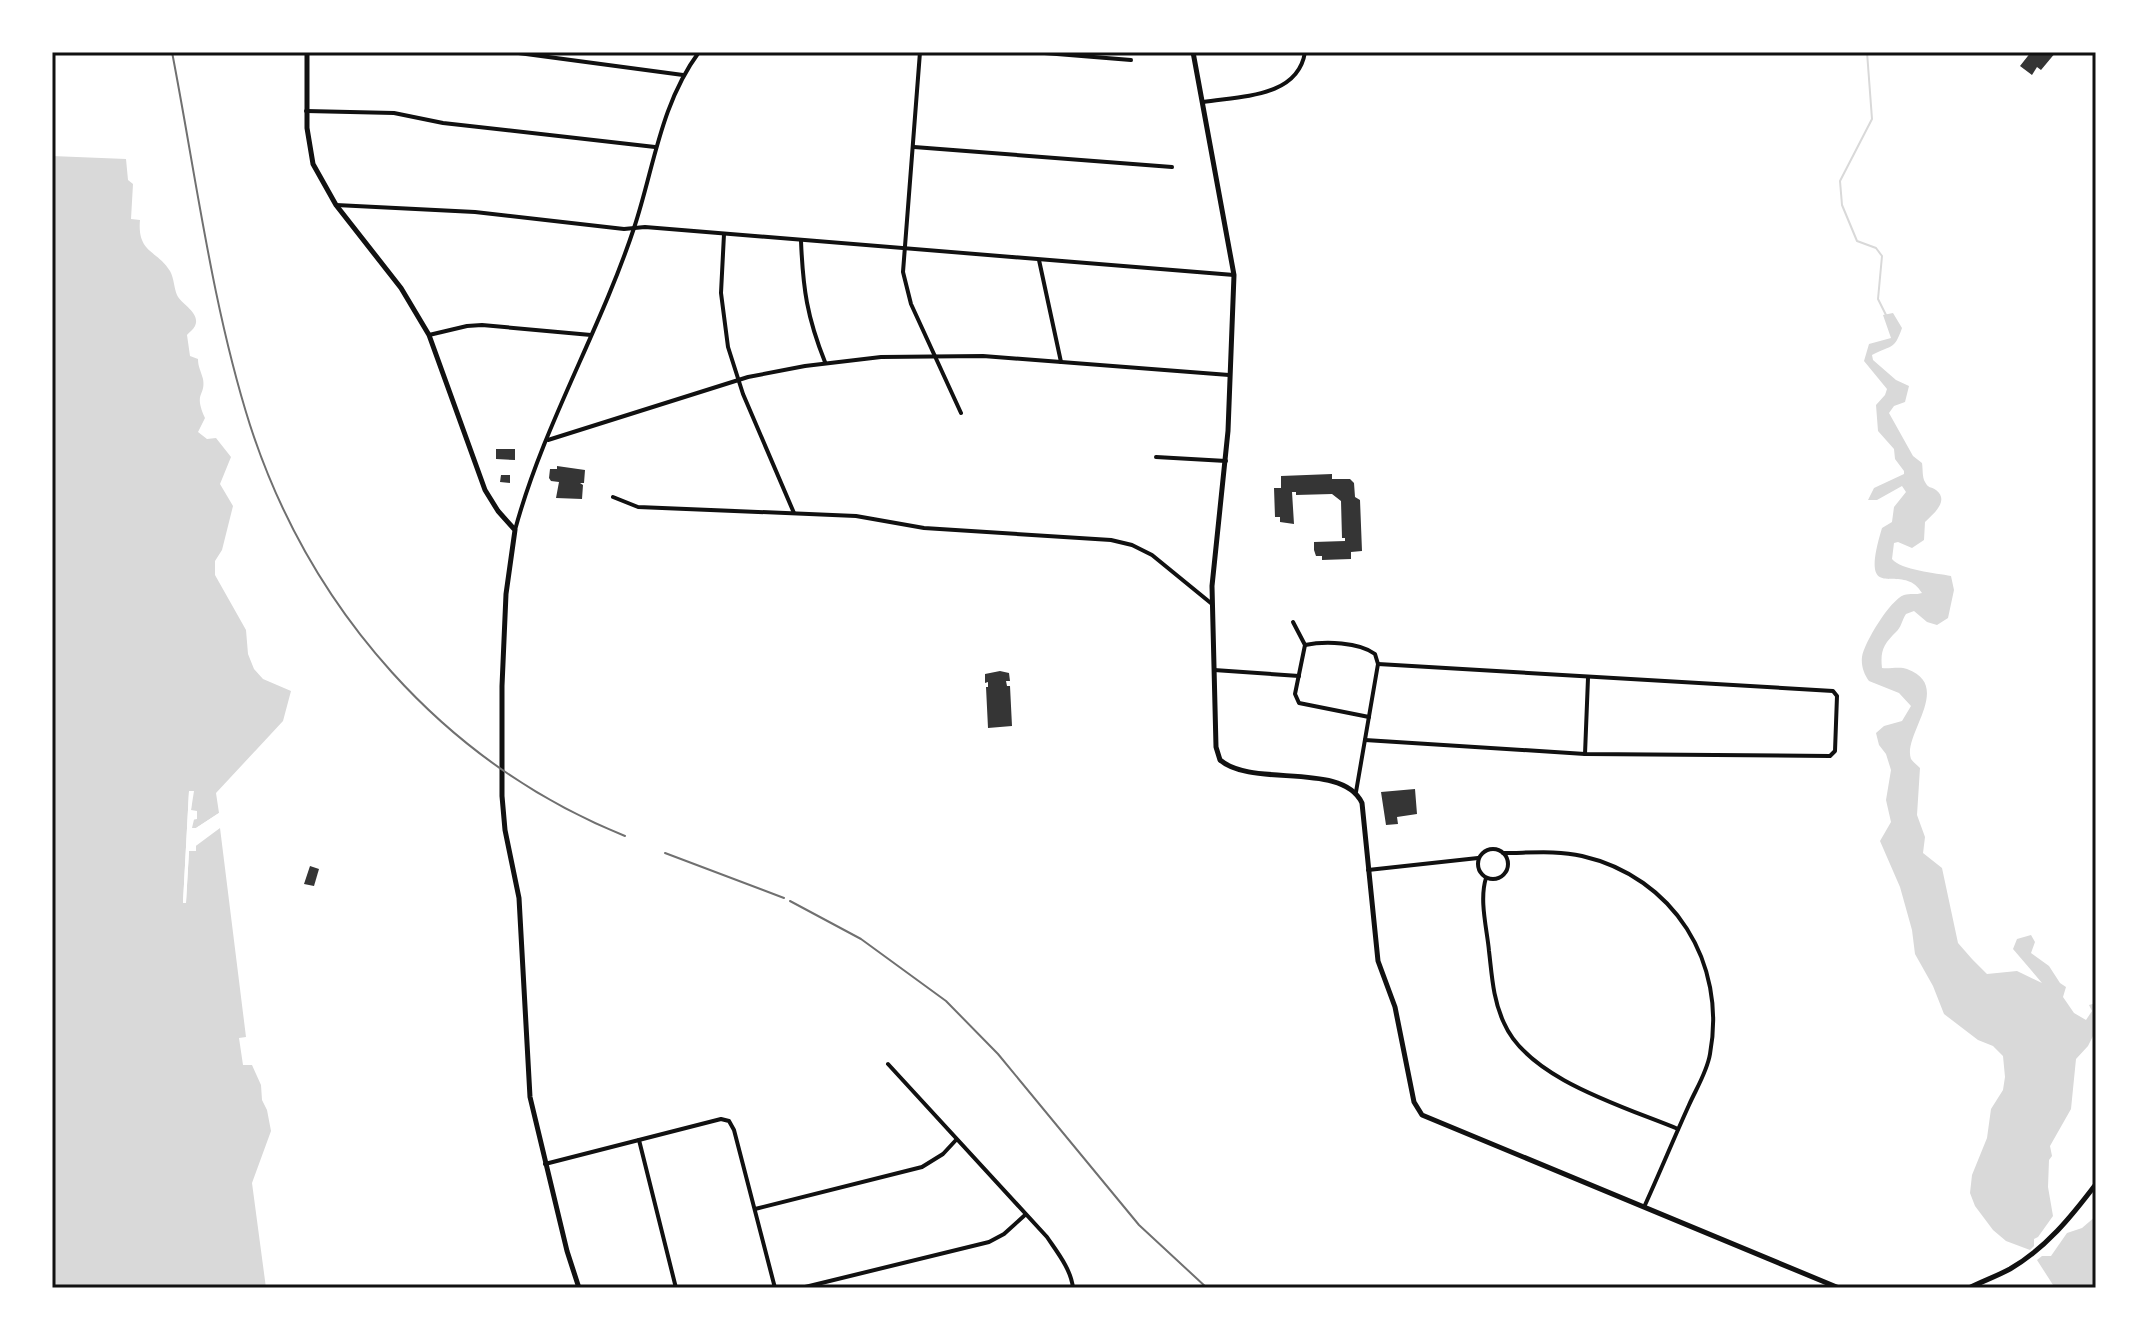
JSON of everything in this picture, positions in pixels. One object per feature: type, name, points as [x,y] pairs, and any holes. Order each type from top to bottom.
[{"type":"street","points":[[307,52],[307,140],[313,164],[336,205],[401,288],[429,335],[485,490],[515,530]]},
{"type":"street","points":[[511,52],[683,75]]},
{"type":"street","points":[[579,1288],[567,1251],[530,1097],[519,898],[505,830],[502,796],[506,594],[515,530],[530,483],[634,228],[662,125],[683,75],[699,52]]},
{"type":"street","points":[[920,52],[903,248],[905,290],[961,413]]},
{"type":"street","points":[[1032,52],[1131,60]]},
{"type":"street","points":[[1193,52],[1234,275],[1226,461],[1212,606],[1216,747],[1224,763],[1242,770],[1330,782],[1356,792]]},
{"type":"street","points":[[1203,102],[1280,87],[1299,73],[1305,52]]},
{"type":"street","points":[[306,111],[394,113],[443,123],[655,147]]},
{"type":"street","points":[[914,147],[1172,167]]},
{"type":"street","points":[[336,205],[475,212],[547,222],[1234,275]]},
{"type":"street","points":[[724,234],[723,323],[738,379],[794,513]]},
{"type":"street","points":[[801,241],[804,296],[812,330],[826,363]]},
{"type":"street","points":[[1039,260],[1061,362]]},
{"type":"street","points":[[429,335],[482,325],[591,335]]},
{"type":"street","points":[[548,440],[738,379],[826,363],[881,357],[935,355],[1231,375]]},
{"type":"street","points":[[1156,457],[1226,461]]},
{"type":"street","points":[[613,497],[638,507],[867,517],[924,528],[1119,541],[1152,555],[1212,606]]},
{"type":"street","points":[[1293,622],[1305,645],[1295,694],[1299,703],[1369,717]]},
{"type":"street","points":[[1305,645],[1324,642],[1366,649],[1375,654],[1378,664],[1356,792],[1362,803],[1378,961],[1395,1007],[1417,1109],[1434,1121],[1645,1205],[1839,1288]]},
{"type":"street","points":[[1365,740],[1585,754],[1830,756],[1835,751],[1837,696],[1833,691],[1378,664]]},
{"type":"street","points":[[1214,670],[1299,676]]},
{"type":"street","points":[[1585,754],[1588,678]]},
{"type":"street","points":[[1368,870],[1478,858],[1489,850],[1503,853],[1555,852],[1580,855],[1622,871],[1659,895],[1692,935],[1705,965],[1711,985],[1711,1041],[1704,1071],[1645,1205]]},
{"type":"street","points":[[1503,853],[1508,863]]},
{"type":"street","points":[[1478,858],[1479,870],[1486,878],[1495,880],[1503,876],[1508,863],[1523,853]]},
{"type":"street","points":[[1486,878],[1483,894],[1494,992],[1511,1038],[1523,1052],[1553,1075],[1678,1129]]},
{"type":"street","points":[[888,1064],[1047,1237],[1061,1257],[1073,1288]]},
{"type":"street","points":[[545,1164],[721,1119],[729,1121],[734,1130],[775,1288]]},
{"type":"street","points":[[639,1140],[676,1288]]},
{"type":"street","points":[[755,1209],[922,1167],[943,1154],[956,1140]]},
{"type":"street","points":[[1969,1288],[2009,1269],[2035,1252],[2067,1221],[2096,1184]]},
{"type":"street","points":[[801,1288],[989,1242],[1004,1234],[1025,1215]]},
{"type":"shaded area","points":[[52,156],[126,159],[128,180],[133,184],[131,219],[140,220],[145,245],[170,271],[177,295],[195,317],[195,326],[187,335],[190,356],[198,359],[203,379],[200,403],[205,418],[198,432],[207,439],[216,438],[231,457],[220,484],[233,506],[222,550],[215,561],[215,575],[246,630],[248,654],[254,669],[263,679],[291,691],[283,721],[216,793],[219,813],[196,828],[192,828],[196,811],[191,811],[192,795],[189,791],[183,902],[186,902],[189,851],[220,828],[246,1037],[239,1038],[243,1065],[252,1065],[261,1085],[271,1131],[252,1183],[266,1288],[52,1288]]},
{"type":"shaded area","points":[[1893,313],[1902,328],[1897,340],[1892,346],[1872,355],[1873,360],[1896,380],[1909,386],[1905,402],[1894,406],[1889,413],[1913,456],[1922,463],[1925,482],[1940,494],[1941,503],[1925,522],[1924,540],[1912,548],[1894,543],[1892,559],[1911,568],[1951,576],[1954,590],[1948,618],[1937,625],[1927,622],[1914,611],[1906,614],[1882,652],[1882,668],[1907,669],[1920,677],[1926,687],[1927,699],[1910,749],[1911,759],[1920,768],[1917,815],[1925,837],[1923,853],[1942,868],[1958,943],[1987,974],[2017,971],[2042,983],[2013,949],[2017,939],[2031,935],[2035,942],[2031,953],[2049,966],[2066,987],[2063,997],[2074,1013],[2086,1020],[2092,1011],[2089,1005],[2096,1003],[2096,1030],[2088,1046],[2076,1059],[2071,1109],[2050,1146],[2052,1156],[2049,1160],[2048,1187],[2053,1216],[2034,1239],[2030,1250],[2006,1241],[1993,1230],[1975,1206],[1970,1193],[1972,1175],[1987,1138],[1991,1109],[2003,1090],[2003,1056],[1944,1014],[1915,954],[1900,887],[1880,841],[1891,822],[1886,800],[1891,770],[1876,733],[1884,726],[1902,721],[1911,706],[1899,693],[1869,681],[1863,670],[1862,657],[1872,633],[1892,605],[1904,595],[1922,593],[1914,584],[1904,580],[1878,576],[1875,568],[1882,528],[1892,522],[1894,507],[1906,492],[1902,486],[1877,500],[1868,500],[1874,488],[1904,474],[1895,459],[1894,449],[1878,431],[1876,405],[1887,389],[1864,361],[1869,344],[1891,338],[1883,315]]},
{"type":"shaded area","points":[[2096,1216],[2096,1288],[2055,1288],[2037,1260],[2042,1256],[2051,1256],[2067,1233],[2082,1228]]},
{"type":"pier","points":[[189,791],[194,791],[191,810],[197,811],[192,828],[223,813],[198,831],[191,832],[190,847],[194,840],[218,824],[224,825],[196,843],[196,851],[189,851],[186,903],[183,903]]},
{"type":"building","points":[[2031,52],[2056,52],[2041,70],[2037,67],[2032,75],[2020,66]]},
{"type":"building","points":[[496,449],[515,449],[515,460],[496,459]]},
{"type":"building","points":[[557,466],[585,470],[584,483],[580,483],[583,485],[582,499],[556,498],[559,482],[549,478],[550,469],[557,469]]},
{"type":"building","points":[[1332,474],[1332,479],[1350,479],[1354,483],[1355,497],[1360,500],[1362,551],[1351,552],[1351,559],[1322,560],[1322,556],[1316,556],[1314,550],[1314,542],[1345,541],[1342,538],[1341,501],[1332,494],[1296,495],[1292,492],[1294,524],[1280,522],[1280,517],[1275,517],[1274,488],[1281,488],[1281,476]]},
{"type":"building","points":[[501,475],[510,475],[510,483],[500,482]]},
{"type":"building","points":[[1009,673],[1010,681],[1006,681],[1010,686],[1012,726],[988,728],[988,682],[985,683],[985,674]]},
{"type":"building","points":[[1415,789],[1417,814],[1397,817],[1398,824],[1386,825],[1381,792]]},
{"type":"building","points":[[310,866],[319,869],[314,886],[304,884]]},
{"type":"waterway","points":[[1867,52],[1872,119],[1840,181],[1842,205],[1857,241],[1876,248],[1882,256],[1878,299],[1886,315]]},
{"type":"railway","points":[[172,52],[215,287],[237,380],[276,493],[308,557],[347,617],[392,672],[443,723],[498,767],[559,805],[625,836]]},
{"type":"railway","points":[[665,853],[784,898]]},
{"type":"railway","points":[[790,901],[861,939],[946,1001],[998,1054],[1139,1225],[1207,1288]]}]
